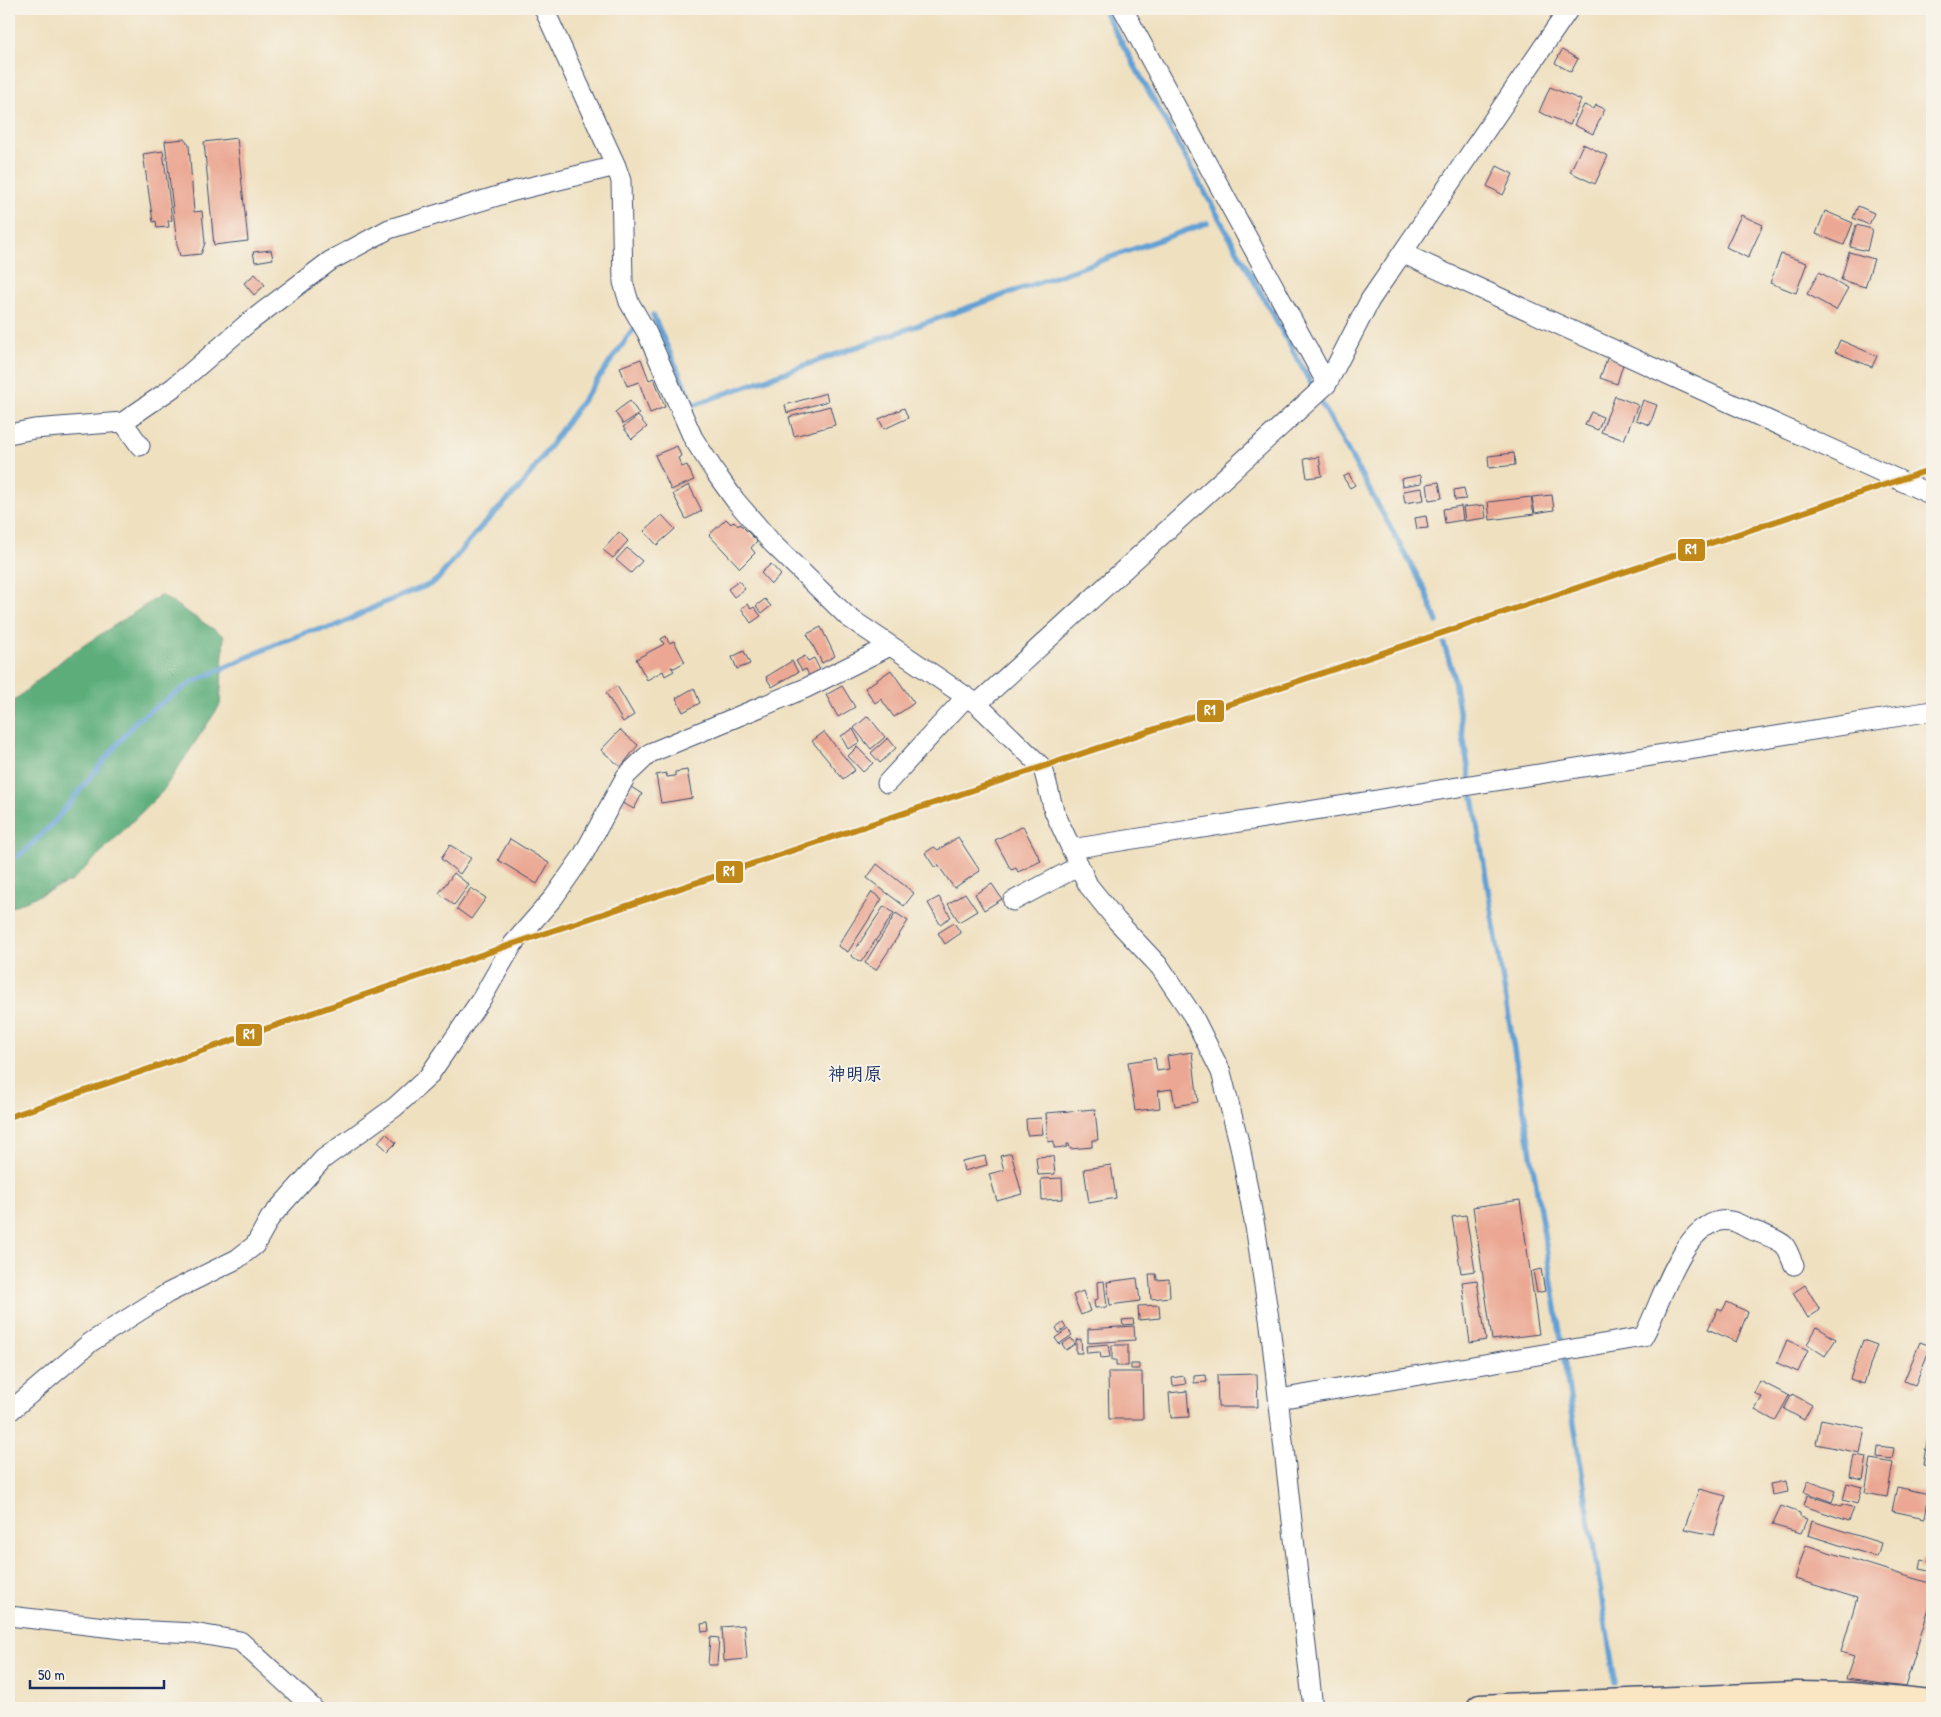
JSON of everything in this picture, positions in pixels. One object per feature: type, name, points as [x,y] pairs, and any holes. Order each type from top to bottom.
[{"type":"main road","points":[[1480,1708],[1797,1695],[1851,1696],[1932,1704]]},
{"type":"street","points":[[544,9],[616,166],[621,181],[623,282],[629,302],[647,333],[692,438],[735,500],[773,544],[848,617],[971,701],[1043,768],[1054,811],[1088,885],[1117,921],[1160,967],[1193,1016],[1221,1072],[1240,1146],[1256,1232],[1279,1398],[1314,1708]]},
{"type":"street","points":[[1123,9],[1327,384]]},
{"type":"street","points":[[887,783],[971,701],[1327,384],[1370,300],[1569,9]]},
{"type":"street","points":[[9,434],[34,429],[123,422],[174,388],[248,323],[330,261],[389,229],[514,191],[616,166]]},
{"type":"street","points":[[1402,253],[1932,495]]},
{"type":"street","points":[[123,422],[140,446]]},
{"type":"street","points":[[9,1412],[91,1342],[168,1293],[237,1259],[255,1245],[270,1218],[323,1159],[395,1107],[428,1076],[482,998],[513,944],[554,897],[582,857],[626,776],[650,753],[806,688],[890,646]]},
{"type":"street","points":[[1071,849],[1932,711]]},
{"type":"street","points":[[1013,901],[1079,866]]},
{"type":"street","points":[[1279,1398],[1643,1337],[1652,1322],[1665,1283],[1687,1246],[1713,1222],[1731,1221],[1784,1244],[1794,1266]]},
{"type":"street","points":[[9,1616],[131,1630],[194,1633],[240,1641],[313,1708]]},
{"type":"green space","points":[[161,595],[224,636],[220,705],[162,792],[72,881],[9,908],[9,705],[66,657]]},
{"type":"building","points":[[1562,50],[1578,59],[1571,72],[1555,63]]},
{"type":"building","points":[[1550,87],[1581,100],[1570,125],[1539,112]]},
{"type":"building","points":[[1584,105],[1594,109],[1596,105],[1605,109],[1593,134],[1574,125]]},
{"type":"building","points":[[237,138],[248,241],[214,245],[204,142]]},
{"type":"building","points":[[184,139],[189,145],[194,212],[202,211],[205,243],[201,254],[180,256],[165,141]]},
{"type":"building","points":[[1583,144],[1608,156],[1595,184],[1570,172]]},
{"type":"building","points":[[163,151],[172,220],[168,221],[169,227],[157,228],[156,221],[153,222],[143,154]]},
{"type":"building","points":[[1497,166],[1513,174],[1503,195],[1487,186]]},
{"type":"building","points":[[1858,206],[1874,213],[1869,225],[1853,218]]},
{"type":"building","points":[[1825,211],[1853,223],[1844,245],[1816,234]]},
{"type":"building","points":[[1741,215],[1763,225],[1748,258],[1726,247]]},
{"type":"building","points":[[1856,225],[1872,229],[1867,251],[1850,247]]},
{"type":"building","points":[[271,250],[273,259],[255,262],[253,252]]},
{"type":"building","points":[[1849,252],[1874,259],[1865,287],[1841,280]]},
{"type":"building","points":[[1781,254],[1807,263],[1796,293],[1770,283]]},
{"type":"building","points":[[1819,272],[1848,288],[1836,310],[1807,294]]},
{"type":"building","points":[[255,274],[265,285],[254,295],[244,283]]},
{"type":"building","points":[[1840,340],[1877,356],[1872,367],[1835,352]]},
{"type":"building","points":[[1608,356],[1624,361],[1617,384],[1600,378]]},
{"type":"building","points":[[641,359],[649,380],[654,378],[665,407],[650,413],[639,382],[627,386],[620,367]]},
{"type":"building","points":[[826,393],[828,401],[787,413],[785,405]]},
{"type":"building","points":[[1615,396],[1638,405],[1624,440],[1601,432]]},
{"type":"building","points":[[1643,400],[1657,405],[1650,425],[1636,420]]},
{"type":"building","points":[[630,401],[639,414],[623,424],[615,412]]},
{"type":"building","points":[[830,406],[835,425],[794,436],[789,417]]},
{"type":"building","points":[[904,408],[908,418],[884,429],[879,419]]},
{"type":"building","points":[[1591,412],[1603,417],[1598,430],[1585,425]]},
{"type":"building","points":[[638,416],[647,427],[632,439],[623,427]]},
{"type":"building","points":[[677,446],[681,456],[678,458],[682,467],[687,465],[694,480],[671,490],[655,455]]},
{"type":"building","points":[[1514,453],[1515,465],[1489,468],[1488,456]]},
{"type":"building","points":[[1319,457],[1322,476],[1307,478],[1304,459]]},
{"type":"building","points":[[1349,474],[1355,485],[1350,488],[1343,477]]},
{"type":"building","points":[[1421,475],[1422,483],[1402,486],[1401,479]]},
{"type":"building","points":[[1439,482],[1442,498],[1429,500],[1427,484]]},
{"type":"building","points":[[689,485],[702,511],[686,519],[673,494]]},
{"type":"building","points":[[1422,488],[1424,500],[1405,503],[1403,491]]},
{"type":"building","points":[[1464,488],[1466,499],[1455,500],[1454,490]]},
{"type":"building","points":[[1552,495],[1554,510],[1535,513],[1532,497]]},
{"type":"building","points":[[1531,497],[1534,514],[1490,520],[1488,502]]},
{"type":"building","points":[[1484,505],[1486,518],[1465,521],[1463,507]]},
{"type":"building","points":[[1461,506],[1463,520],[1445,523],[1443,509]]},
{"type":"building","points":[[662,515],[675,529],[657,545],[644,531]]},
{"type":"building","points":[[1426,516],[1428,528],[1417,529],[1415,518]]},
{"type":"building","points":[[726,519],[731,524],[734,521],[738,526],[740,524],[757,541],[751,548],[755,553],[740,568],[709,535]]},
{"type":"building","points":[[619,532],[628,541],[613,558],[603,550]]},
{"type":"building","points":[[627,548],[642,561],[631,573],[616,560]]},
{"type":"building","points":[[771,564],[781,575],[771,584],[761,573]]},
{"type":"building","points":[[739,581],[745,589],[734,597],[728,589]]},
{"type":"building","points":[[765,599],[771,606],[762,613],[756,606]]},
{"type":"building","points":[[748,604],[751,609],[754,607],[761,616],[751,623],[741,608]]},
{"type":"building","points":[[821,627],[835,656],[822,663],[807,634]]},
{"type":"building","points":[[666,636],[669,643],[674,641],[685,662],[674,668],[671,667],[674,671],[665,676],[663,671],[647,680],[636,659],[664,644],[661,639]]},
{"type":"building","points":[[744,651],[750,664],[737,669],[732,657]]},
{"type":"building","points":[[805,656],[808,661],[814,658],[820,670],[809,676],[806,669],[802,671],[796,661]]},
{"type":"building","points":[[792,661],[798,672],[772,687],[766,677]]},
{"type":"building","points":[[891,670],[914,703],[894,717],[881,699],[875,703],[865,688]]},
{"type":"building","points":[[617,686],[634,715],[623,722],[606,693]]},
{"type":"building","points":[[842,686],[855,707],[838,717],[826,695]]},
{"type":"building","points":[[694,688],[700,703],[683,712],[676,698]]},
{"type":"building","points":[[868,716],[885,737],[871,749],[854,728]]},
{"type":"building","points":[[853,729],[860,742],[848,749],[841,736]]},
{"type":"building","points":[[620,730],[638,745],[621,767],[601,750]]},
{"type":"building","points":[[824,732],[855,770],[843,779],[812,741]]},
{"type":"building","points":[[888,738],[896,748],[880,763],[871,753]]},
{"type":"building","points":[[857,747],[873,763],[863,772],[848,756]]},
{"type":"building","points":[[687,770],[692,798],[661,803],[656,775],[666,773],[667,777],[675,776],[675,772]]},
{"type":"building","points":[[631,787],[642,794],[634,809],[622,803]]},
{"type":"building","points":[[1023,826],[1041,861],[1018,872],[1016,868],[1011,870],[995,840]]},
{"type":"building","points":[[958,837],[980,871],[954,888],[938,865],[935,868],[925,853],[934,847],[938,850]]},
{"type":"building","points":[[510,839],[549,863],[537,884],[498,860]]},
{"type":"building","points":[[450,845],[471,858],[460,874],[441,859]]},
{"type":"building","points":[[877,864],[914,893],[904,906],[867,878]]},
{"type":"building","points":[[454,873],[469,885],[454,905],[439,893]]},
{"type":"building","points":[[992,884],[1002,899],[984,910],[975,894]]},
{"type":"building","points":[[471,888],[486,898],[471,919],[457,909]]},
{"type":"building","points":[[872,892],[882,899],[848,952],[838,946]]},
{"type":"building","points":[[965,893],[977,911],[959,922],[948,904]]},
{"type":"building","points":[[939,897],[951,917],[940,924],[928,903]]},
{"type":"building","points":[[884,906],[894,913],[861,962],[851,956]]},
{"type":"building","points":[[896,913],[908,921],[876,970],[865,963]]},
{"type":"building","points":[[954,923],[961,933],[945,944],[938,933]]},
{"type":"building","points":[[1192,1052],[1198,1102],[1175,1106],[1172,1089],[1158,1091],[1160,1108],[1135,1111],[1128,1062],[1155,1058],[1157,1071],[1169,1069],[1167,1056]]},
{"type":"building","points":[[1095,1109],[1098,1140],[1092,1140],[1092,1147],[1070,1149],[1069,1144],[1067,1144],[1067,1147],[1054,1148],[1054,1141],[1048,1142],[1046,1113]]},
{"type":"building","points":[[1041,1118],[1043,1134],[1027,1135],[1026,1119]]},
{"type":"building","points":[[386,1133],[396,1143],[388,1151],[378,1142]]},
{"type":"building","points":[[1011,1153],[1022,1194],[997,1201],[989,1174],[1004,1170],[1000,1156]]},
{"type":"building","points":[[985,1156],[987,1165],[964,1171],[962,1161]]},
{"type":"building","points":[[1053,1156],[1055,1174],[1038,1175],[1036,1157]]},
{"type":"building","points":[[1111,1165],[1116,1198],[1089,1203],[1084,1169]]},
{"type":"building","points":[[1062,1178],[1063,1199],[1042,1200],[1041,1179]]},
{"type":"building","points":[[1520,1200],[1539,1334],[1492,1340],[1473,1207]]},
{"type":"building","points":[[1466,1215],[1475,1271],[1461,1273],[1452,1217]]},
{"type":"building","points":[[1541,1269],[1545,1291],[1537,1293],[1533,1271]]},
{"type":"building","points":[[1149,1274],[1156,1274],[1157,1280],[1169,1279],[1170,1297],[1151,1299]]},
{"type":"building","points":[[1137,1278],[1140,1301],[1110,1305],[1107,1282]]},
{"type":"building","points":[[1477,1280],[1486,1340],[1470,1343],[1462,1282]]},
{"type":"building","points":[[1104,1281],[1107,1307],[1095,1308],[1094,1300],[1098,1299],[1097,1282]]},
{"type":"building","points":[[1805,1285],[1820,1310],[1808,1318],[1793,1293]]},
{"type":"building","points":[[1083,1291],[1090,1311],[1081,1315],[1073,1295]]},
{"type":"building","points":[[1727,1302],[1748,1312],[1736,1342],[1708,1329],[1718,1309],[1722,1311]]},
{"type":"building","points":[[1159,1305],[1160,1318],[1139,1320],[1138,1306]]},
{"type":"building","points":[[1133,1319],[1134,1324],[1123,1325],[1122,1320]]},
{"type":"building","points":[[1063,1323],[1066,1328],[1059,1333],[1056,1328]]},
{"type":"building","points":[[1134,1326],[1135,1340],[1088,1343],[1088,1329]]},
{"type":"building","points":[[1817,1327],[1836,1339],[1825,1356],[1807,1344]]},
{"type":"building","points":[[1068,1329],[1072,1335],[1059,1344],[1055,1338]]},
{"type":"building","points":[[1071,1338],[1075,1344],[1066,1350],[1062,1344]]},
{"type":"building","points":[[1081,1339],[1082,1353],[1076,1353],[1076,1340]]},
{"type":"building","points":[[1787,1340],[1808,1350],[1798,1372],[1777,1363]]},
{"type":"building","points":[[1863,1340],[1877,1345],[1864,1384],[1850,1379]]},
{"type":"building","points":[[1920,1342],[1931,1346],[1915,1385],[1904,1381]]},
{"type":"building","points":[[1108,1344],[1110,1357],[1101,1358],[1100,1352],[1087,1353],[1086,1346]]},
{"type":"building","points":[[1112,1345],[1128,1345],[1128,1366],[1116,1366],[1116,1360],[1112,1360]]},
{"type":"building","points":[[1131,1364],[1139,1364],[1139,1369],[1131,1369]]},
{"type":"building","points":[[1108,1372],[1142,1372],[1143,1419],[1109,1419]]},
{"type":"building","points":[[1257,1374],[1258,1407],[1218,1407],[1217,1375]]},
{"type":"building","points":[[1206,1375],[1207,1382],[1194,1383],[1194,1376]]},
{"type":"building","points":[[1184,1376],[1186,1384],[1173,1386],[1172,1378]]},
{"type":"building","points":[[1760,1381],[1789,1396],[1775,1421],[1755,1410],[1762,1397],[1754,1393]]},
{"type":"building","points":[[1187,1391],[1189,1417],[1171,1418],[1169,1393]]},
{"type":"building","points":[[1792,1394],[1812,1405],[1804,1420],[1784,1409]]},
{"type":"building","points":[[1821,1419],[1865,1428],[1860,1453],[1816,1444]]},
{"type":"building","points":[[1927,1441],[1932,1442],[1932,1466],[1923,1465]]},
{"type":"building","points":[[1878,1446],[1894,1448],[1892,1459],[1877,1457]]},
{"type":"building","points":[[1854,1455],[1867,1457],[1863,1480],[1850,1477]]},
{"type":"building","points":[[1871,1459],[1893,1463],[1887,1497],[1865,1493]]},
{"type":"building","points":[[1786,1481],[1788,1492],[1772,1495],[1770,1484]]},
{"type":"building","points":[[1808,1481],[1836,1491],[1832,1502],[1804,1492]]},
{"type":"building","points":[[1847,1483],[1862,1487],[1857,1504],[1843,1500]]},
{"type":"building","points":[[1897,1487],[1929,1494],[1925,1518],[1892,1511]]},
{"type":"building","points":[[1699,1489],[1726,1496],[1714,1535],[1684,1529]]},
{"type":"building","points":[[1807,1495],[1841,1506],[1842,1504],[1854,1508],[1849,1521],[1804,1506]]},
{"type":"building","points":[[1781,1506],[1800,1513],[1800,1517],[1807,1519],[1801,1533],[1772,1525]]},
{"type":"building","points":[[1812,1521],[1881,1543],[1877,1557],[1808,1535]]},
{"type":"building","points":[[1806,1545],[1932,1584],[1932,1598],[1905,1687],[1846,1679],[1854,1656],[1841,1652],[1857,1598],[1795,1579]]},
{"type":"building","points":[[1922,1559],[1932,1562],[1932,1572],[1920,1569]]},
{"type":"building","points":[[708,1623],[709,1631],[702,1632],[701,1624]]},
{"type":"building","points":[[744,1625],[747,1659],[724,1661],[722,1627]]},
{"type":"building","points":[[710,1637],[719,1638],[717,1665],[708,1665]]},
{"type":"waterway","points":[[1103,9],[1313,387]]},
{"type":"waterway","points":[[653,315],[693,405],[1207,223]]},
{"type":"waterway","points":[[9,862],[25,851],[55,821],[137,720],[191,683],[310,631],[334,627],[381,604],[431,584],[438,579],[479,529],[523,484],[635,327]]},
{"type":"waterway","points":[[1321,402],[1425,590],[1437,622]]},
{"type":"waterway","points":[[1444,644],[1453,673],[1470,779]]},
{"type":"waterway","points":[[1473,797],[1561,1339]]},
{"type":"waterway","points":[[1564,1360],[1615,1682]]},
{"type":"transit line","name":"R1","points":[[9,1117],[513,944],[1932,469]]},
{"type":"district","name":"神明原","points":[[855,1074]]}]
